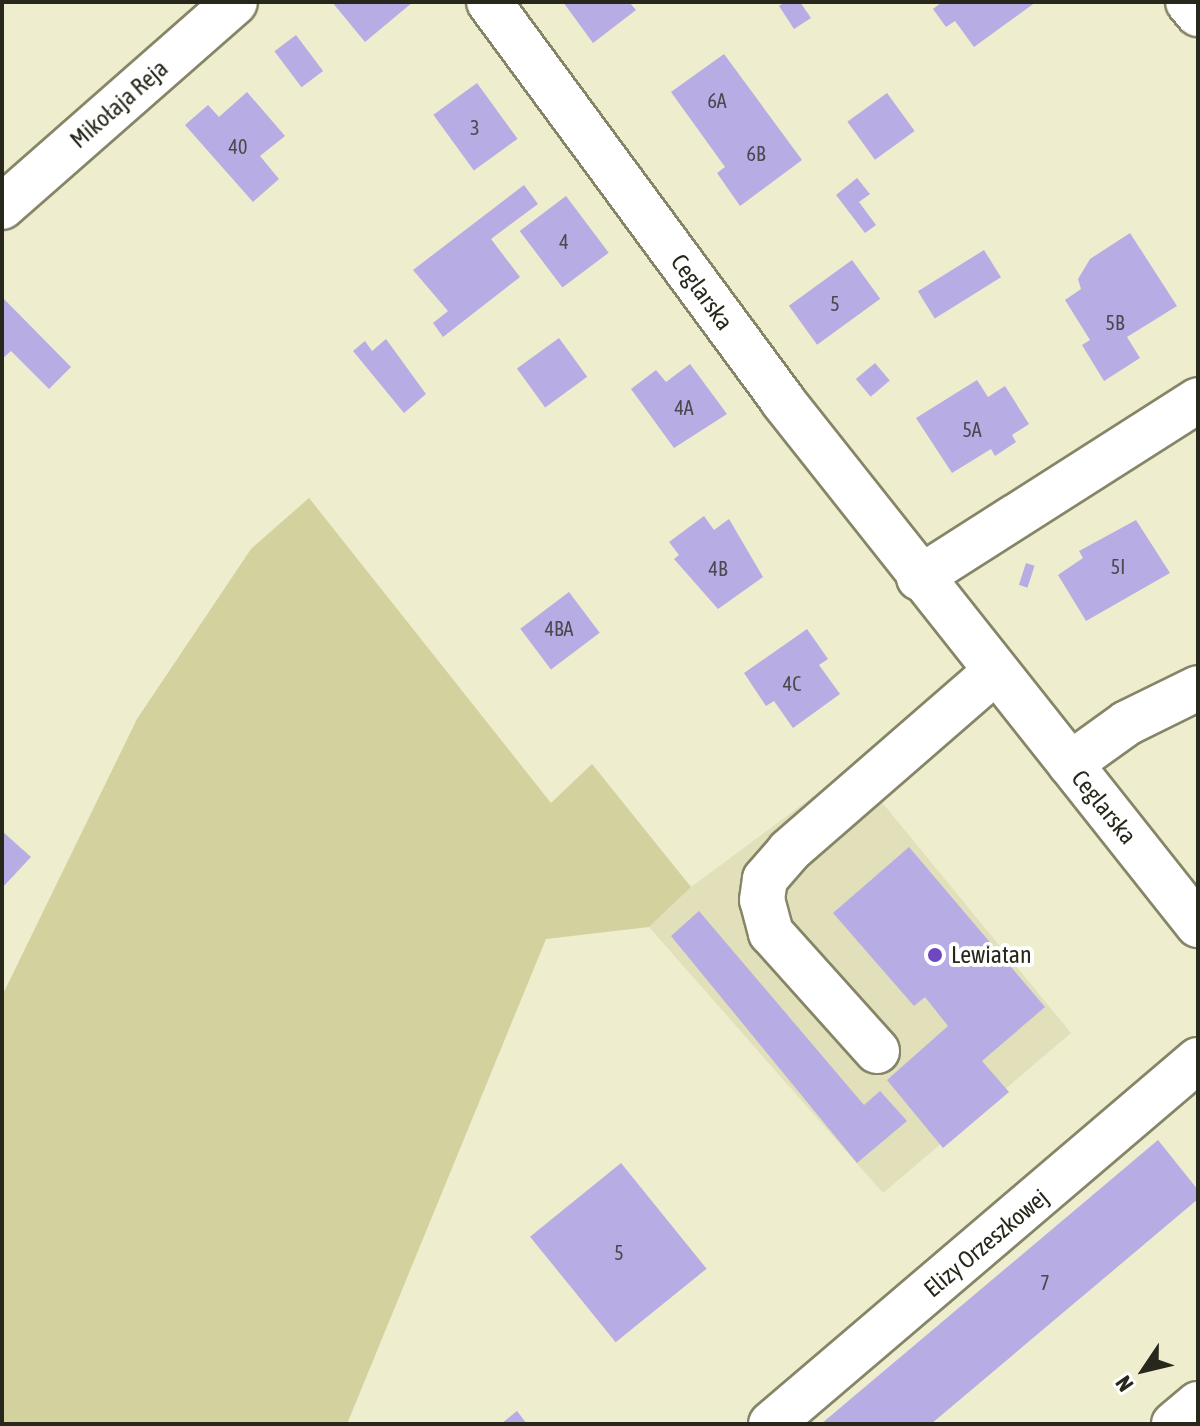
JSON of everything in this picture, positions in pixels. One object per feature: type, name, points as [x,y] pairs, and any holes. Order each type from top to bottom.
[{"type":"street","name":"Mikołaja Reja","points":[[2,207],[235,2]]},
{"type":"street","name":"Ceglarska","points":[[489,2],[919,578],[1198,925]]},
{"type":"street","points":[[1188,2],[1198,14]]},
{"type":"street","points":[[919,578],[1198,400]]},
{"type":"street","points":[[877,1051],[771,933],[762,900],[765,879],[789,851],[995,672]]},
{"type":"street","points":[[1070,764],[1127,723],[1198,688]]},
{"type":"street","name":"Elizy Orzeszkowej","points":[[771,1424],[1198,1060]]},
{"type":"street","points":[[1174,1424],[1198,1404]]},
{"type":"shaded area","points":[[309,498],[551,803],[592,764],[691,887],[649,927],[546,939],[347,1424],[2,1424],[2,996],[137,719],[251,549]]},
{"type":"shaded area","points":[[853,767],[1071,1033],[883,1193],[649,927],[691,887]]},
{"type":"building","points":[[332,2],[413,2],[365,42]]},
{"type":"building","points":[[563,2],[629,2],[636,10],[593,43]]},
{"type":"building","points":[[785,2],[800,2],[811,18],[794,29],[779,6]]},
{"type":"building","points":[[942,2],[1036,2],[974,47],[955,21],[946,27],[933,9]]},
{"type":"building","points":[[296,35],[323,71],[302,87],[274,51]]},
{"type":"building","points":[[724,54],[802,160],[740,206],[717,173],[725,167],[671,92]]},
{"type":"building","points":[[477,83],[518,139],[474,171],[433,115]]},
{"type":"building","points":[[247,92],[285,136],[260,156],[279,179],[253,202],[185,125],[208,105],[219,117]]},
{"type":"building","points":[[887,93],[915,131],[875,160],[847,122]]},
{"type":"building","points":[[857,178],[870,194],[859,202],[876,225],[865,233],[836,195]]},
{"type":"building","points":[[524,185],[538,204],[491,239],[520,277],[443,337],[433,323],[448,311],[413,270]]},
{"type":"building","points":[[566,196],[609,253],[562,288],[520,231]]},
{"type":"building","points":[[1130,233],[1177,306],[1127,337],[1140,358],[1104,381],[1082,345],[1090,340],[1065,300],[1081,289],[1078,279],[1090,259]]},
{"type":"building","points":[[984,250],[1001,277],[935,318],[918,291]]},
{"type":"building","points":[[852,260],[880,299],[817,345],[789,306]]},
{"type":"building","points":[[2,297],[71,367],[49,389],[11,351],[2,359]]},
{"type":"building","points":[[559,338],[587,377],[545,407],[517,369]]},
{"type":"building","points":[[386,339],[426,394],[404,413],[353,351],[365,341],[372,351]]},
{"type":"building","points":[[875,363],[890,381],[871,397],[856,379]]},
{"type":"building","points":[[690,364],[727,414],[674,448],[631,389],[656,370],[666,382]]},
{"type":"building","points":[[977,380],[988,397],[1005,386],[1029,424],[1012,435],[1016,442],[995,456],[991,449],[952,473],[916,418]]},
{"type":"building","points":[[704,516],[714,530],[729,519],[763,577],[718,609],[674,559],[679,555],[669,542]]},
{"type":"building","points":[[1136,520],[1170,573],[1086,621],[1058,575],[1083,558],[1079,551]]},
{"type":"building","points":[[1026,563],[1035,566],[1027,588],[1019,585]]},
{"type":"building","points":[[569,592],[600,633],[551,669],[520,629]]},
{"type":"building","points":[[807,629],[828,659],[819,665],[840,694],[793,728],[774,701],[766,706],[744,673]]},
{"type":"building","points":[[2,831],[31,857],[2,888]]},
{"type":"building","name":"Lewiatan","points":[[909,847],[1045,1007],[982,1061],[1009,1092],[943,1148],[887,1080],[948,1026],[925,997],[914,1006],[833,913]]},
{"type":"building","points":[[699,911],[864,1105],[880,1091],[907,1121],[857,1163],[671,936]]},
{"type":"building","points":[[1158,1140],[1198,1190],[1198,1199],[931,1424],[821,1424]]},
{"type":"building","points":[[621,1163],[707,1269],[616,1342],[530,1237]]},
{"type":"building","points":[[517,1411],[527,1424],[501,1424]]},
{"type":"place","name":"Lewiatan","points":[[935,955]]}]
